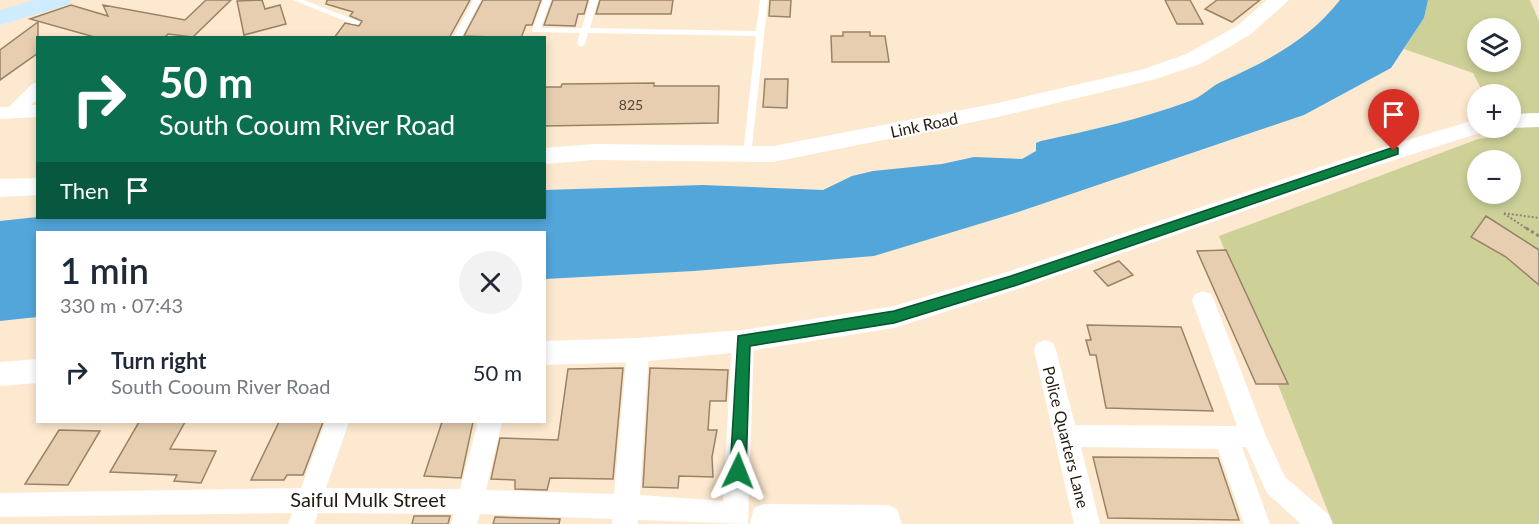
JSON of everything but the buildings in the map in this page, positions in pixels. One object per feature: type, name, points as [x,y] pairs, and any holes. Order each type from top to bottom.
[{"type":"main road","points":[[0,4],[13,0]]},
{"type":"main road","points":[[0,18],[60,0]]},
{"type":"street","name":"Link Road","points":[[546,156],[595,152],[773,154],[1062,96],[1149,74],[1193,59],[1222,45],[1244,30],[1279,0]]},
{"type":"street","points":[[7,113],[36,90]]},
{"type":"street","points":[[7,113],[36,111]]},
{"type":"street","points":[[1521,121],[1539,120]]},
{"type":"street","points":[[546,353],[638,350],[743,340],[894,317],[1012,281],[1355,164],[1467,129]]},
{"type":"street","points":[[0,188],[36,186]]},
{"type":"street","points":[[1203,300],[1252,435],[1276,485],[1320,524]]},
{"type":"street","points":[[736,519],[743,340]]},
{"type":"street","points":[[626,515],[638,350]]},
{"type":"street","name":"Police Quarters Lane","points":[[1045,350],[1087,524]]},
{"type":"street","points":[[0,374],[36,371]]},
{"type":"street","points":[[302,524],[337,423]]},
{"type":"street","points":[[467,512],[490,423]]},
{"type":"street","points":[[1066,436],[1226,438],[1252,435]]},
{"type":"street","points":[[1226,438],[1257,524]]},
{"type":"street","name":"Saiful Mulk Street","points":[[0,505],[310,500],[467,512],[736,519]]},
{"type":"street","points":[[763,524],[763,517],[774,517],[888,518],[889,524]]},
{"type":"lane","points":[[297,0],[356,22]]},
{"type":"lane","points":[[458,36],[477,0]]},
{"type":"lane","points":[[547,0],[535,34],[585,32],[760,34]]},
{"type":"lane","points":[[581,44],[594,0]]},
{"type":"lane","points":[[748,154],[764,0]]},
{"type":"path","points":[[1539,218],[1503,213],[1539,236]]},
{"type":"green space","points":[[1428,0],[1530,0],[1539,21],[1539,524],[1333,524],[1219,236],[1478,139],[1521,138],[1521,84],[1479,84],[1470,72],[1521,72],[1521,18],[1467,18],[1467,71],[1404,49],[1424,18]]},
{"type":"water","points":[[1340,0],[1428,0],[1424,18],[1391,68],[1304,115],[1012,214],[874,256],[694,271],[546,279],[546,231],[36,231],[36,317],[0,321],[0,221],[36,217],[36,219],[546,219],[546,190],[703,185],[823,190],[852,176],[873,171],[942,164],[974,157],[1022,159],[1036,151],[1036,143],[1041,141],[1135,119],[1194,99],[1217,84],[1286,48],[1315,27]]},
{"type":"route","points":[[738,471],[743,340],[894,317],[1012,281],[1394,151]]}]
